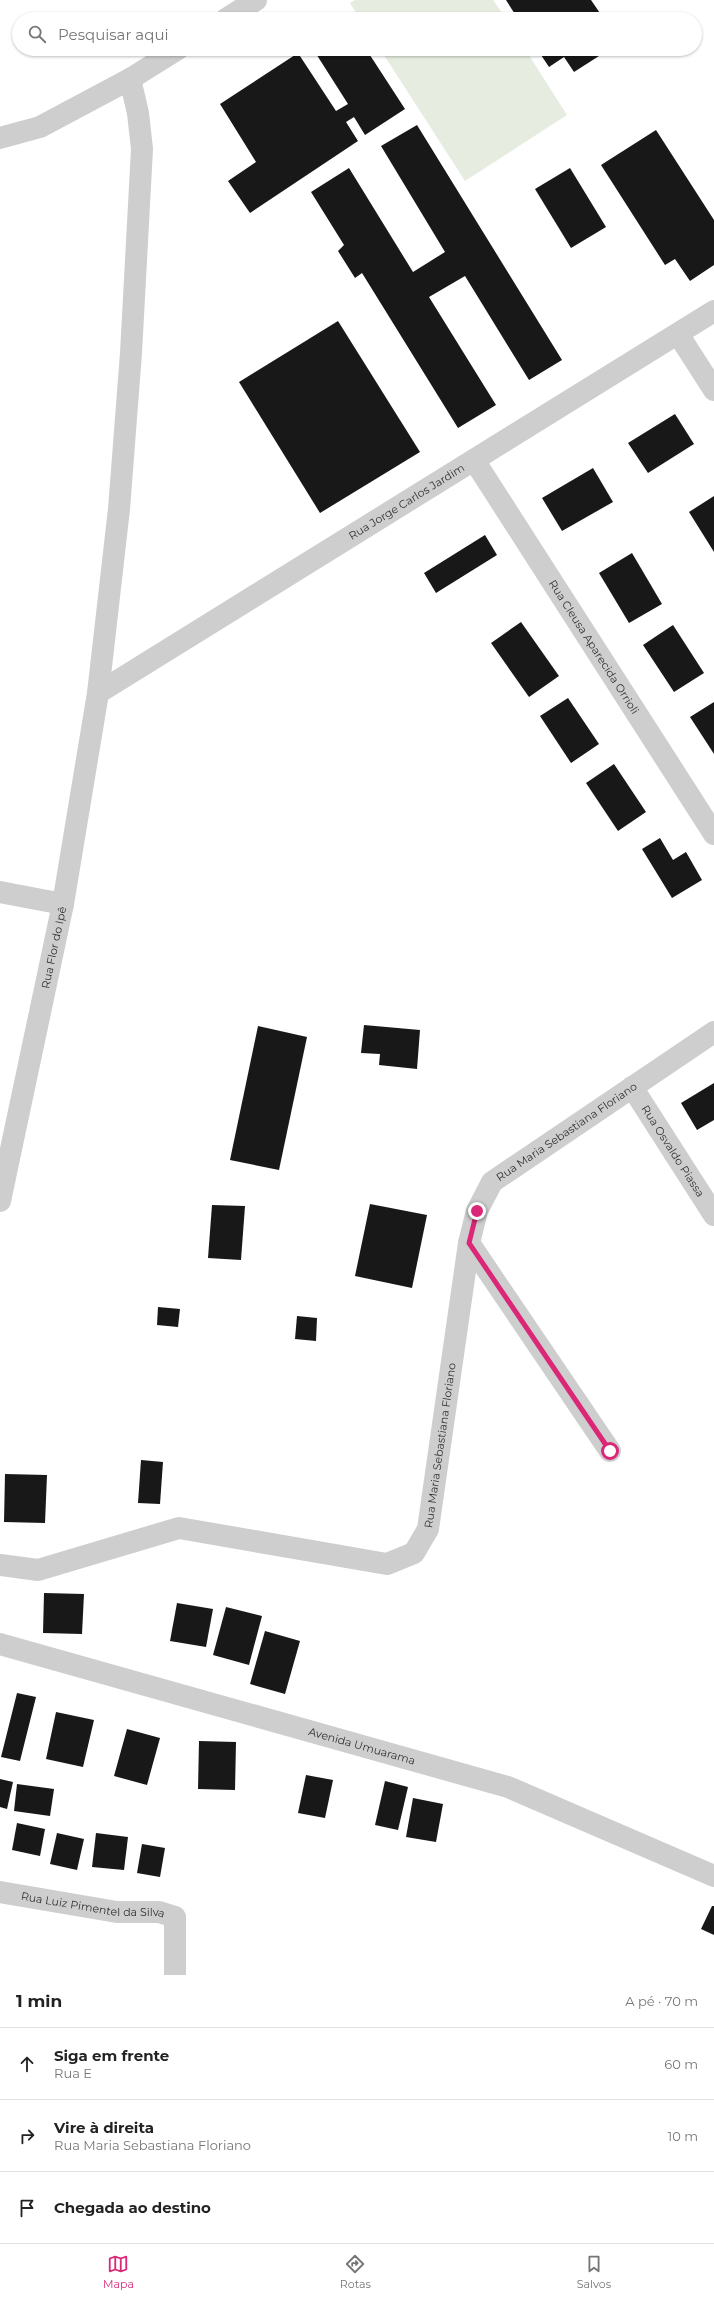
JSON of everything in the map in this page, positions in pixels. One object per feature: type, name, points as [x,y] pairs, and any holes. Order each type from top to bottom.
[{"type":"street","points":[[237,12],[256,0]]},
{"type":"street","points":[[0,138],[40,127],[130,79],[167,56]]},
{"type":"street","name":"Rua Flor do Ipê","points":[[0,1201],[8,1122],[63,904],[98,693],[119,509],[133,322],[142,149],[138,113],[130,79]]},
{"type":"street","name":"Rua Jorge Carlos Jardim","points":[[98,693],[714,311]]},
{"type":"street","points":[[678,334],[714,390]]},
{"type":"street","name":"Rua Cleusa Aparecida Orrioli","points":[[474,460],[714,834]]},
{"type":"street","points":[[0,892],[63,904]]},
{"type":"street","name":"Rua Maria Sebastiana Floriano","points":[[0,1565],[38,1570],[178,1528],[387,1564],[414,1554],[428,1529],[469,1243],[477,1211],[492,1182],[714,1032]]},
{"type":"street","name":"Rua Osvaldo Piassa","points":[[632,1087],[714,1215]]},
{"type":"street","points":[[469,1243],[610,1451]]},
{"type":"street","name":"Avenida Umuarama","points":[[0,1644],[508,1787],[714,1876]]},
{"type":"street","name":"Rua Luiz Pimentel da Silva","points":[[0,1892],[117,1912],[159,1912],[175,1917],[175,1975]]},
{"type":"shaded area","points":[[355,0],[493,0],[501,12],[356,12],[350,3]]},
{"type":"shaded area","points":[[385,56],[529,56],[567,115],[465,181]]},
{"type":"building","points":[[506,0],[591,0],[599,12],[514,12]]},
{"type":"building","points":[[293,56],[300,56],[336,111],[348,104],[317,56],[371,56],[405,109],[365,135],[354,117],[346,122],[358,141],[250,213],[228,181],[256,162],[220,104]]},
{"type":"building","points":[[542,56],[599,56],[574,72],[564,57],[549,67]]},
{"type":"building","points":[[417,125],[562,360],[529,380],[465,276],[429,297],[496,405],[458,428],[362,273],[355,278],[338,251],[344,245],[311,192],[349,168],[413,272],[445,252],[381,146]]},
{"type":"building","points":[[656,130],[714,220],[714,265],[690,281],[675,259],[665,265],[601,165]]},
{"type":"building","points":[[570,168],[606,227],[571,248],[535,189]]},
{"type":"building","points":[[338,321],[420,452],[320,513],[239,382]]},
{"type":"building","points":[[675,414],[694,444],[648,473],[628,443]]},
{"type":"building","points":[[593,468],[613,502],[562,531],[542,498]]},
{"type":"building","points":[[714,496],[714,552],[689,512]]},
{"type":"building","points":[[485,535],[497,555],[436,593],[424,573]]},
{"type":"building","points":[[632,553],[662,604],[629,623],[599,573]]},
{"type":"building","points":[[521,622],[559,676],[529,697],[491,643]]},
{"type":"building","points":[[673,625],[704,673],[674,692],[643,645]]},
{"type":"building","points":[[568,698],[599,744],[571,763],[540,716]]},
{"type":"building","points":[[714,702],[714,754],[690,717]]},
{"type":"building","points":[[614,764],[646,812],[618,831],[586,783]]},
{"type":"building","points":[[660,838],[673,860],[686,852],[702,880],[672,898],[642,849]]},
{"type":"building","points":[[364,1025],[420,1030],[417,1069],[379,1065],[380,1054],[361,1053]]},
{"type":"building","points":[[258,1026],[307,1037],[279,1170],[230,1160]]},
{"type":"building","points":[[714,1083],[714,1120],[697,1130],[681,1103]]},
{"type":"building","points":[[370,1204],[427,1215],[412,1288],[355,1276]]},
{"type":"building","points":[[212,1205],[245,1206],[241,1260],[208,1258]]},
{"type":"building","points":[[158,1307],[180,1309],[178,1327],[157,1325]]},
{"type":"building","points":[[297,1316],[317,1318],[316,1341],[295,1339]]},
{"type":"building","points":[[141,1460],[163,1462],[160,1504],[138,1503]]},
{"type":"building","points":[[5,1474],[47,1475],[45,1523],[4,1522]]},
{"type":"building","points":[[44,1593],[84,1594],[82,1634],[43,1633]]},
{"type":"building","points":[[177,1603],[213,1609],[206,1647],[170,1641]]},
{"type":"building","points":[[226,1607],[262,1616],[249,1665],[213,1655]]},
{"type":"building","points":[[265,1631],[300,1641],[285,1694],[250,1684]]},
{"type":"building","points":[[17,1693],[36,1697],[20,1761],[1,1757]]},
{"type":"building","points":[[56,1712],[94,1720],[83,1767],[46,1759]]},
{"type":"building","points":[[127,1729],[160,1738],[147,1785],[114,1776]]},
{"type":"building","points":[[199,1741],[236,1742],[235,1790],[198,1789]]},
{"type":"building","points":[[306,1775],[333,1780],[325,1818],[298,1813]]},
{"type":"building","points":[[0,1779],[13,1782],[7,1809],[0,1807]]},
{"type":"building","points":[[385,1781],[408,1787],[398,1830],[375,1825]]},
{"type":"building","points":[[17,1784],[54,1789],[50,1816],[14,1811]]},
{"type":"building","points":[[413,1798],[443,1804],[436,1842],[406,1837]]},
{"type":"building","points":[[17,1823],[45,1829],[40,1856],[12,1850]]},
{"type":"building","points":[[57,1833],[84,1839],[77,1870],[50,1864]]},
{"type":"building","points":[[96,1833],[128,1837],[124,1870],[92,1867]]},
{"type":"building","points":[[142,1844],[165,1848],[160,1877],[137,1873]]},
{"type":"building","points":[[712,1906],[714,1906],[714,1935],[701,1929]]},
{"type":"route","points":[[477,1211],[469,1243],[610,1451]]}]
